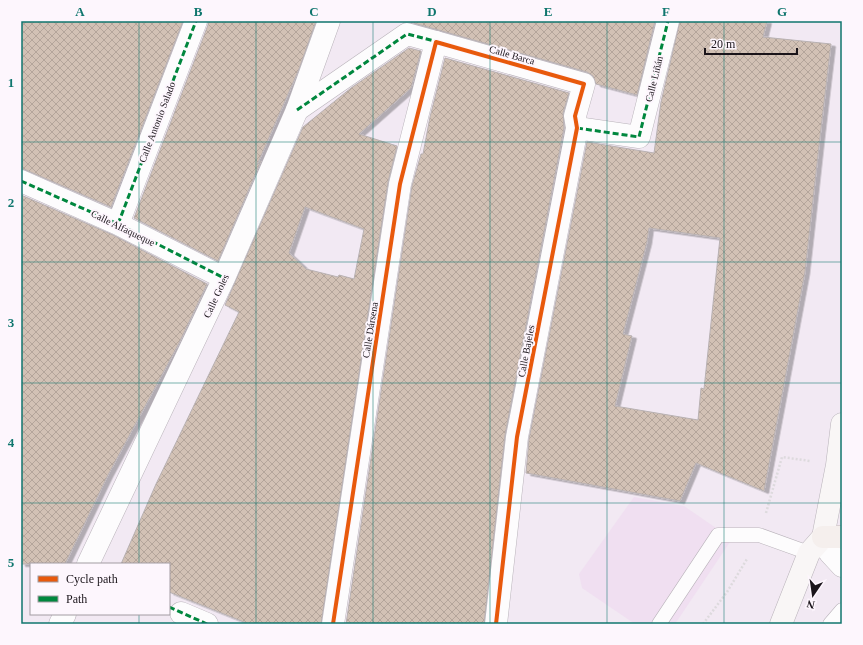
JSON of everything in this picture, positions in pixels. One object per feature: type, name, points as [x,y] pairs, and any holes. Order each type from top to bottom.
[{"type":"main road","points":[[781,624],[825,543],[842,424]]},
{"type":"street","name":"Calle Antonio Salado","points":[[118,224],[196,21]]},
{"type":"street","name":"Calle Goles","points":[[88,563],[224,278],[297,110],[329,21]]},
{"type":"street","name":"Calle Liñán","points":[[577,128],[639,137],[668,21]]},
{"type":"street","name":"Calle Barca","points":[[297,110],[406,34],[584,84]]},
{"type":"street","name":"Calle Dársena","points":[[333,624],[400,184],[436,42]]},
{"type":"street","name":"Calle Bajeles","points":[[496,624],[518,437],[577,128],[575,116],[584,84]]},
{"type":"street","name":"Calle Alfaqueque","points":[[21,181],[118,224],[224,278]]},
{"type":"street","points":[[825,543],[830,552],[842,566]]},
{"type":"street","points":[[175,610],[208,624]]},
{"type":"street","points":[[60,624],[64,615]]},
{"type":"lane","points":[[659,624],[718,535],[759,535],[825,543]]},
{"type":"lane","points":[[830,624],[842,610]]},
{"type":"shaded area","points":[[634,497],[684,506],[732,539],[675,624],[635,624],[582,588],[579,574]]},
{"type":"building","points":[[21,21],[183,21],[111,207],[21,169]]},
{"type":"building","points":[[208,21],[316,21],[299,69],[257,165],[261,161],[218,261],[134,218],[208,25]]},
{"type":"building","points":[[655,21],[637,95],[596,84],[593,76],[587,72],[410,22],[403,22]]},
{"type":"building","points":[[680,21],[767,21],[763,37],[831,44],[805,272],[764,491],[696,463],[680,501],[526,473],[529,439],[587,142],[654,153],[661,102]],"holes":[[[649,228],[720,238],[704,389],[701,388],[698,420],[615,406],[632,336],[623,334],[647,242]]]},
{"type":"building","points":[[409,48],[421,51],[411,88],[359,134],[397,146],[388,182],[321,624],[249,624],[170,592],[170,563],[121,563],[156,484],[239,312],[225,305],[303,127],[351,88]],"holes":[[[305,207],[364,229],[354,279],[339,275],[338,277],[306,269],[289,253]]]},
{"type":"building","points":[[445,58],[569,93],[563,113],[564,128],[505,435],[484,624],[346,624],[412,186],[421,154],[423,154],[430,117]]},
{"type":"building","points":[[21,195],[113,235],[207,284],[179,343],[108,475],[65,563],[21,564]]},
{"type":"marked path","points":[[118,224],[196,21]]},
{"type":"marked path","points":[[577,128],[639,137],[668,21]]},
{"type":"marked path","points":[[297,110],[407,34],[438,42]]},
{"type":"marked path","points":[[21,181],[118,224],[224,278]]},
{"type":"marked path","points":[[170,607],[207,624]]},
{"type":"cycle path","points":[[333,624],[400,184],[436,42],[584,84],[575,116],[577,128],[517,437],[496,624]]}]
